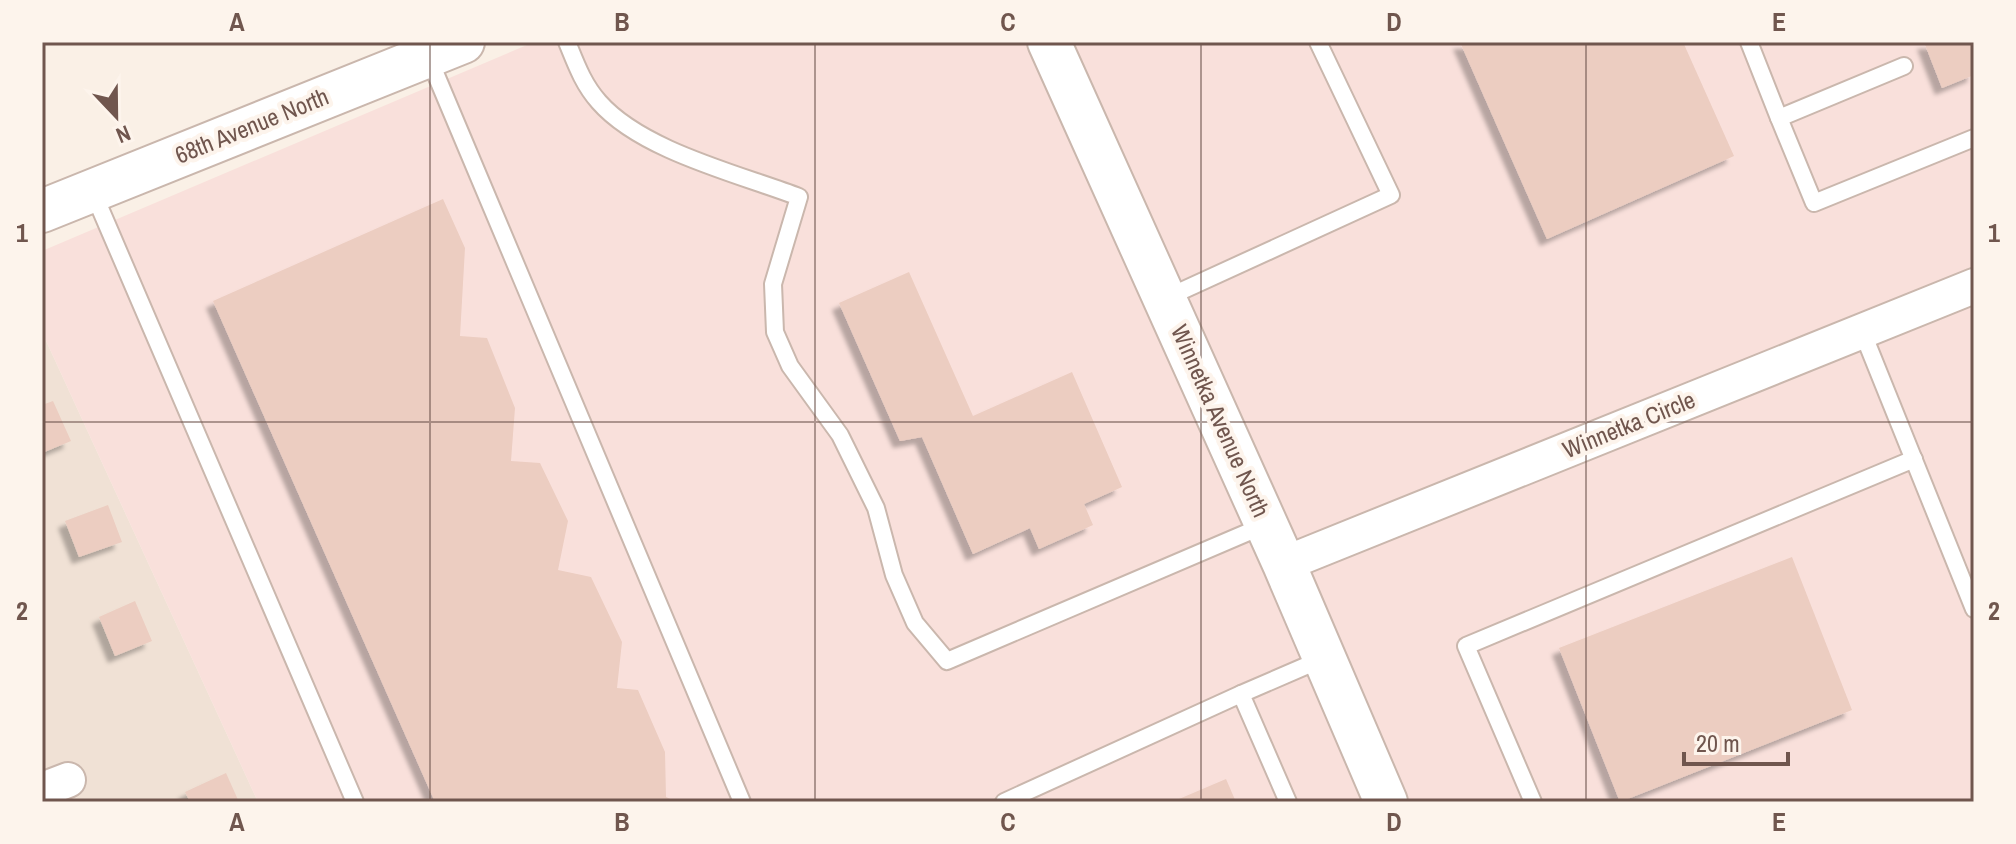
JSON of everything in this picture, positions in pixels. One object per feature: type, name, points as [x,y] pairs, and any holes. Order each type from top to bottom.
[{"type":"street","name":"Winnetka Avenue North","points":[[1049,42],[1284,564],[1386,802]]},
{"type":"street","name":"68th Avenue North","points":[[42,211],[445,49]]},
{"type":"street","name":"Winnetka Circle","points":[[1284,564],[1974,286]]},
{"type":"lane","points":[[567,42],[580,75],[600,104],[657,144],[799,197],[773,284],[775,332],[790,366],[840,435],[876,508],[894,575],[915,623],[947,661],[1266,524]]},
{"type":"lane","points":[[1165,299],[1391,195],[1318,42]]},
{"type":"lane","points":[[1749,42],[1814,203],[1974,138]]},
{"type":"lane","points":[[445,49],[742,802]]},
{"type":"lane","points":[[1779,118],[1904,66]]},
{"type":"lane","points":[[92,191],[355,802]]},
{"type":"lane","points":[[1862,331],[1974,609]]},
{"type":"lane","points":[[1533,802],[1466,646],[1914,459]]},
{"type":"lane","points":[[1004,802],[1324,658]]},
{"type":"lane","points":[[1241,694],[1288,802]]},
{"type":"shaded area","points":[[534,42],[1974,42],[1974,802],[258,802],[42,332],[42,251]]},
{"type":"shaded area","points":[[42,332],[258,802],[42,802]]},
{"type":"building","points":[[1460,42],[1683,42],[1734,156],[1547,239]]},
{"type":"building","points":[[1924,42],[1974,42],[1974,75],[1942,88]]},
{"type":"building","points":[[443,199],[465,248],[460,336],[487,338],[515,408],[511,461],[540,463],[568,521],[558,570],[591,577],[622,642],[617,688],[638,690],[665,752],[666,797],[677,802],[435,802],[213,301]]},
{"type":"building","points":[[909,272],[973,416],[1072,372],[1122,487],[1084,504],[1093,525],[1039,549],[1030,528],[973,554],[922,437],[900,441],[839,303]]},
{"type":"building","points":[[53,401],[71,441],[42,453],[42,405]]},
{"type":"building","points":[[108,505],[122,542],[79,557],[65,521]]},
{"type":"building","points":[[1792,557],[1852,710],[1620,802],[1559,648]]},
{"type":"building","points":[[135,601],[152,641],[115,656],[99,617]]},
{"type":"building","points":[[226,773],[239,802],[190,802],[185,792]]},
{"type":"building","points":[[1226,779],[1236,802],[1172,802]]}]
